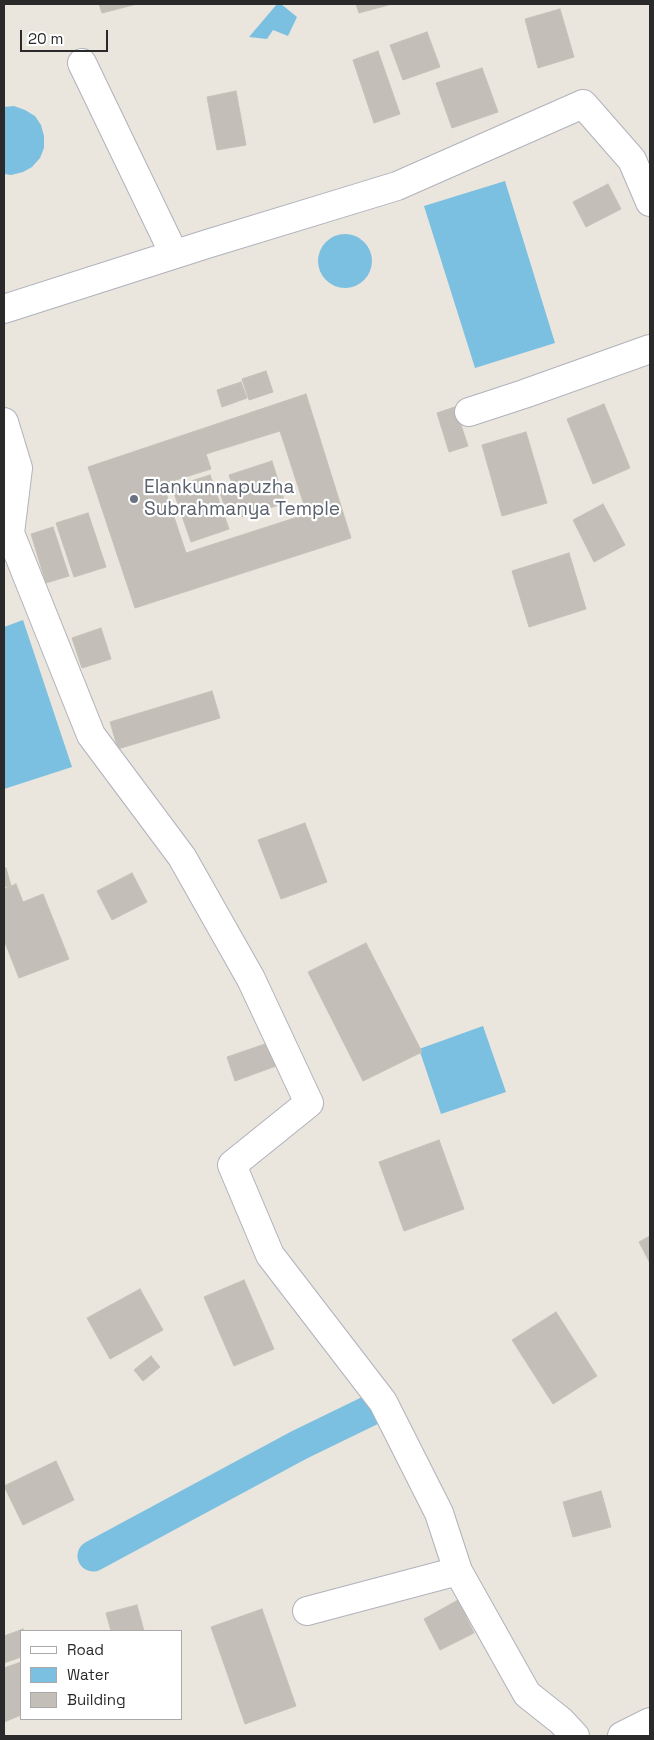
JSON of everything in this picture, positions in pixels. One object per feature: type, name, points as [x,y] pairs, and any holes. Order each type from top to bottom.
[{"type":"street","points":[[82,63],[174,254]]},
{"type":"street","points":[[4,309],[174,254],[397,186],[583,104],[632,160],[650,202]]},
{"type":"street","points":[[469,412],[650,349]]},
{"type":"street","points":[[4,422],[18,468],[7,534],[91,736],[182,857],[251,978],[309,1103],[232,1165],[270,1255],[383,1402],[439,1512],[458,1570],[527,1694],[561,1721],[575,1736]]},
{"type":"street","points":[[307,1611],[458,1570]]},
{"type":"street","points":[[622,1736],[650,1722]]},
{"type":"water","points":[[277,4],[281,4],[297,17],[288,36],[273,30],[267,39],[249,37]]},
{"type":"water","points":[[14,106],[35,116],[41,125],[44,136],[44,148],[40,158],[32,167],[11,175],[4,174],[4,107]]},
{"type":"water","points":[[505,181],[555,343],[475,368],[424,206]]},
{"type":"water","points":[[345,234],[355,236],[364,242],[370,251],[372,261],[370,271],[364,280],[355,286],[345,288],[335,286],[326,280],[320,271],[318,261],[320,251],[326,242],[335,236]]},
{"type":"water","points":[[23,620],[72,767],[4,789],[4,627]]},
{"type":"water","points":[[483,1026],[506,1092],[441,1114],[419,1049]]},
{"type":"building","points":[[99,4],[137,4],[102,13]]},
{"type":"building","points":[[356,4],[392,4],[359,13]]},
{"type":"building","points":[[560,9],[574,57],[538,68],[525,19]]},
{"type":"building","points":[[427,32],[440,67],[403,80],[390,45]]},
{"type":"building","points":[[378,51],[400,114],[374,123],[353,60]]},
{"type":"building","points":[[482,68],[498,112],[452,128],[436,83]]},
{"type":"building","points":[[236,91],[246,145],[217,150],[207,97]]},
{"type":"building","points":[[608,184],[621,209],[586,227],[573,202]]},
{"type":"building","points":[[266,371],[273,392],[249,400],[242,379]]},
{"type":"building","points":[[241,382],[247,398],[222,407],[217,390]]},
{"type":"building","name":"Elankunnapuzha Subrahmanya Temple","points":[[306,394],[351,538],[135,608],[88,467]],"holes":[[[280,431],[307,514],[186,553],[163,484],[211,469],[206,454]]]},
{"type":"building","points":[[604,404],[630,468],[593,484],[567,419]]},
{"type":"building","points":[[455,407],[468,446],[449,452],[437,413]]},
{"type":"building","points":[[526,432],[547,503],[502,516],[482,445]]},
{"type":"building","name":"Elankunnapuzha Subrahmanya Temple","points":[[272,461],[285,503],[242,517],[239,507],[226,511],[219,489],[232,484],[229,475]]},
{"type":"building","name":"Elankunnapuzha Subrahmanya Temple","points":[[210,475],[229,529],[191,542],[172,487]]},
{"type":"building","points":[[603,504],[625,545],[594,562],[573,520]]},
{"type":"building","points":[[88,513],[106,567],[74,577],[56,523]]},
{"type":"building","points":[[53,527],[69,576],[46,583],[31,534]]},
{"type":"building","points":[[569,553],[586,609],[529,627],[512,571]]},
{"type":"building","points":[[101,628],[111,659],[82,668],[72,638]]},
{"type":"building","points":[[212,691],[220,718],[118,749],[110,722]]},
{"type":"building","points":[[305,823],[327,882],[281,899],[258,840]]},
{"type":"building","points":[[6,868],[11,886],[4,887],[4,869]]},
{"type":"building","points":[[132,873],[147,902],[112,920],[97,891]]},
{"type":"building","points":[[16,884],[23,902],[43,894],[69,959],[19,978],[4,940],[4,889]]},
{"type":"building","points":[[366,943],[422,1052],[363,1081],[308,972]]},
{"type":"building","points":[[268,1043],[276,1066],[235,1081],[227,1057]]},
{"type":"building","points":[[439,1140],[464,1209],[404,1231],[379,1162]]},
{"type":"building","points":[[650,1236],[650,1263],[639,1242]]},
{"type":"building","points":[[244,1280],[274,1349],[234,1366],[204,1297]]},
{"type":"building","points":[[140,1289],[163,1330],[110,1359],[87,1318]]},
{"type":"building","points":[[556,1312],[597,1376],[553,1404],[512,1340]]},
{"type":"building","points":[[151,1356],[160,1367],[143,1381],[134,1370]]},
{"type":"building","points":[[56,1461],[74,1500],[23,1525],[4,1486]]},
{"type":"building","points":[[601,1491],[611,1527],[573,1537],[563,1502]]},
{"type":"building","points":[[458,1600],[474,1633],[440,1650],[424,1619]]},
{"type":"building","points":[[137,1605],[144,1630],[111,1630],[106,1613]]},
{"type":"building","points":[[262,1609],[296,1706],[245,1724],[211,1627]]},
{"type":"building","points":[[20,1630],[20,1657],[4,1663],[4,1636]]},
{"type":"building","points":[[20,1662],[20,1715],[4,1722],[4,1668]]},
{"type":"waterway","points":[[93,1556],[299,1445],[371,1410]]},
{"type":"place","name":"Elankunnapuzha Subrahmanya Temple","points":[[134,499]]}]
